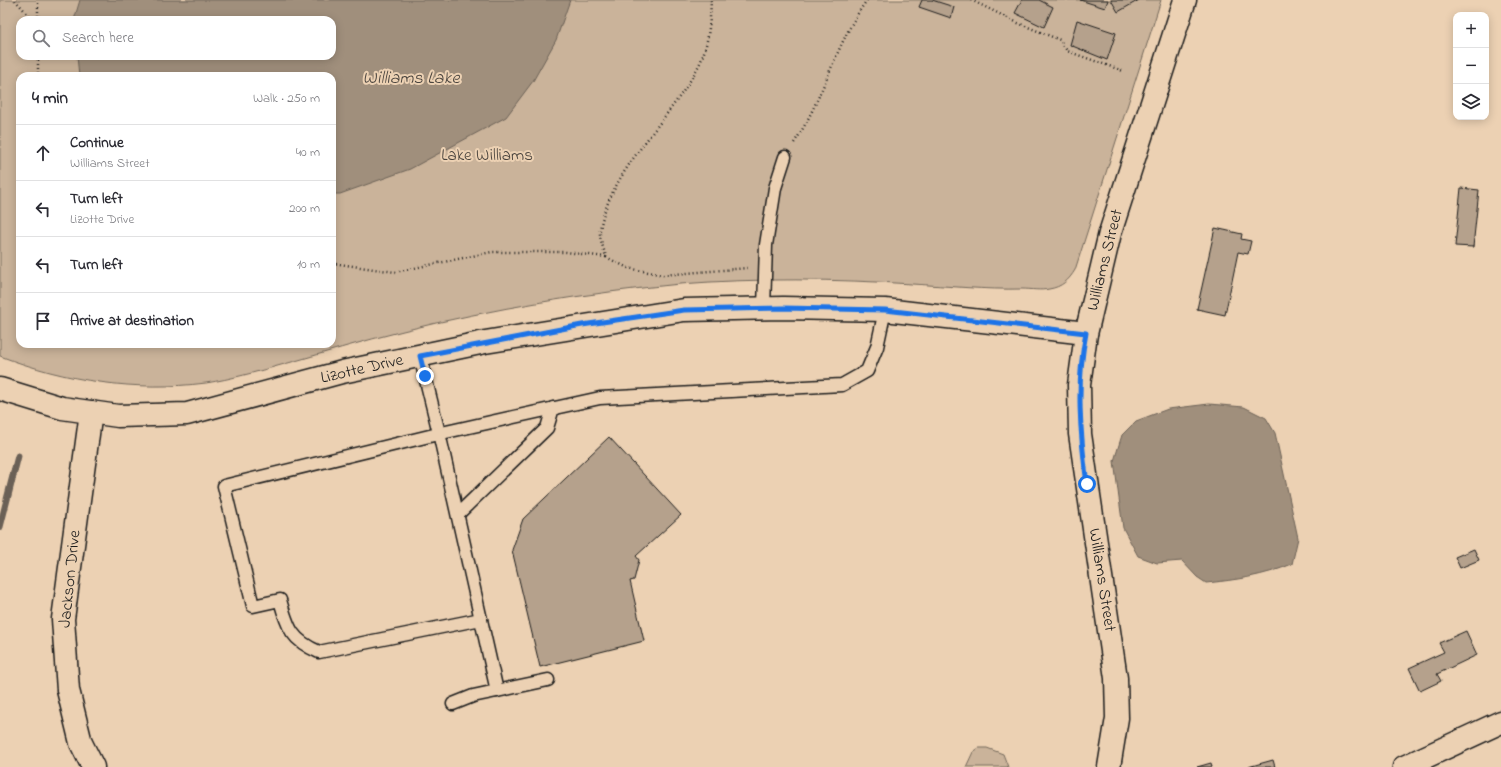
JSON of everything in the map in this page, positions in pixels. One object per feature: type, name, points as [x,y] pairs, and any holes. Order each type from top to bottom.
[{"type":"street","name":"Williams Street","points":[[1109,767],[1117,718],[1116,678],[1080,434],[1079,385],[1086,333],[1110,233],[1185,0]]},
{"type":"street","name":"Lizotte Drive","points":[[0,389],[62,408],[118,416],[187,414],[342,372],[574,327],[684,310],[764,308],[885,310],[1086,333]]},
{"type":"street","name":"Jackson Drive","points":[[91,412],[63,619],[68,690],[81,743],[93,767]]},
{"type":"street","points":[[1404,767],[1501,722]]},
{"type":"lane","points":[[764,308],[766,245],[775,188],[785,157]]},
{"type":"lane","points":[[481,620],[319,652],[303,645],[293,635],[286,621],[280,600],[253,606],[224,486],[439,433],[600,398],[842,385],[867,371],[877,347],[885,310]]},
{"type":"lane","points":[[420,356],[458,514],[497,691]]},
{"type":"lane","points":[[458,514],[547,428],[552,408]]},
{"type":"lane","points":[[453,704],[473,696],[548,680]]},
{"type":"path","points":[[15,0],[29,16]]},
{"type":"path","points":[[38,0],[38,16]]},
{"type":"path","points":[[606,257],[600,231],[612,194],[650,136],[678,101],[700,62],[709,31],[711,0]]},
{"type":"path","points":[[785,157],[803,131],[839,48],[856,16],[867,0]]},
{"type":"path","points":[[971,0],[1018,23],[1060,40],[1067,51],[1123,71]]},
{"type":"path","points":[[38,60],[38,72]]},
{"type":"path","points":[[336,263],[395,272],[492,252],[566,252],[606,257],[628,268],[663,276],[738,268],[765,269]]},
{"type":"green space","name":"Lake Williams","points":[[0,0],[1161,0],[1075,270],[1065,282],[1058,287],[1043,290],[994,289],[825,280],[738,281],[680,284],[541,302],[472,315],[388,335],[272,368],[206,383],[153,386],[127,385],[75,378],[25,365],[0,356]]},
{"type":"green space","points":[[979,748],[987,748],[1003,754],[1008,767],[966,767],[973,752]]},
{"type":"water","name":"Williams Lake","points":[[80,0],[570,0],[556,40],[533,81],[506,117],[410,169],[340,194],[336,194],[336,72],[79,72],[77,60],[336,60],[336,16],[75,16]]},
{"type":"water","points":[[1209,404],[1244,407],[1266,418],[1275,433],[1298,538],[1292,564],[1271,572],[1250,577],[1206,583],[1197,577],[1182,561],[1157,563],[1138,556],[1123,528],[1114,461],[1122,435],[1136,421],[1168,409]]},
{"type":"building","points":[[922,0],[932,0],[954,7],[951,18],[919,7]]},
{"type":"building","points":[[1022,0],[1039,0],[1053,7],[1044,27],[1015,13]]},
{"type":"building","points":[[1080,0],[1108,0],[1105,8]]},
{"type":"building","points":[[1111,0],[1139,0],[1118,12]]},
{"type":"building","points":[[1077,20],[1116,33],[1107,60],[1070,45]]},
{"type":"building","points":[[1461,188],[1479,190],[1473,247],[1455,246]]},
{"type":"building","points":[[1215,228],[1242,234],[1241,239],[1251,241],[1248,254],[1238,252],[1225,315],[1197,309]]},
{"type":"building","points":[[609,437],[681,515],[636,556],[639,560],[634,580],[630,581],[644,641],[540,667],[512,550],[523,519]]},
{"type":"building","points":[[1474,549],[1479,560],[1460,568],[1455,557]]},
{"type":"building","points":[[1466,631],[1477,655],[1437,674],[1441,681],[1420,691],[1409,668],[1444,652],[1439,643]]},
{"type":"building","points":[[1273,760],[1275,767],[1248,767]]},
{"type":"building","points":[[1211,763],[1212,767],[1197,767]]},
{"type":"waterway","points":[[0,527],[18,456]]},
{"type":"route","points":[[425,376],[420,356],[485,342],[582,325],[684,310],[783,308],[885,310],[1086,333],[1079,385],[1080,434],[1087,484]]}]
